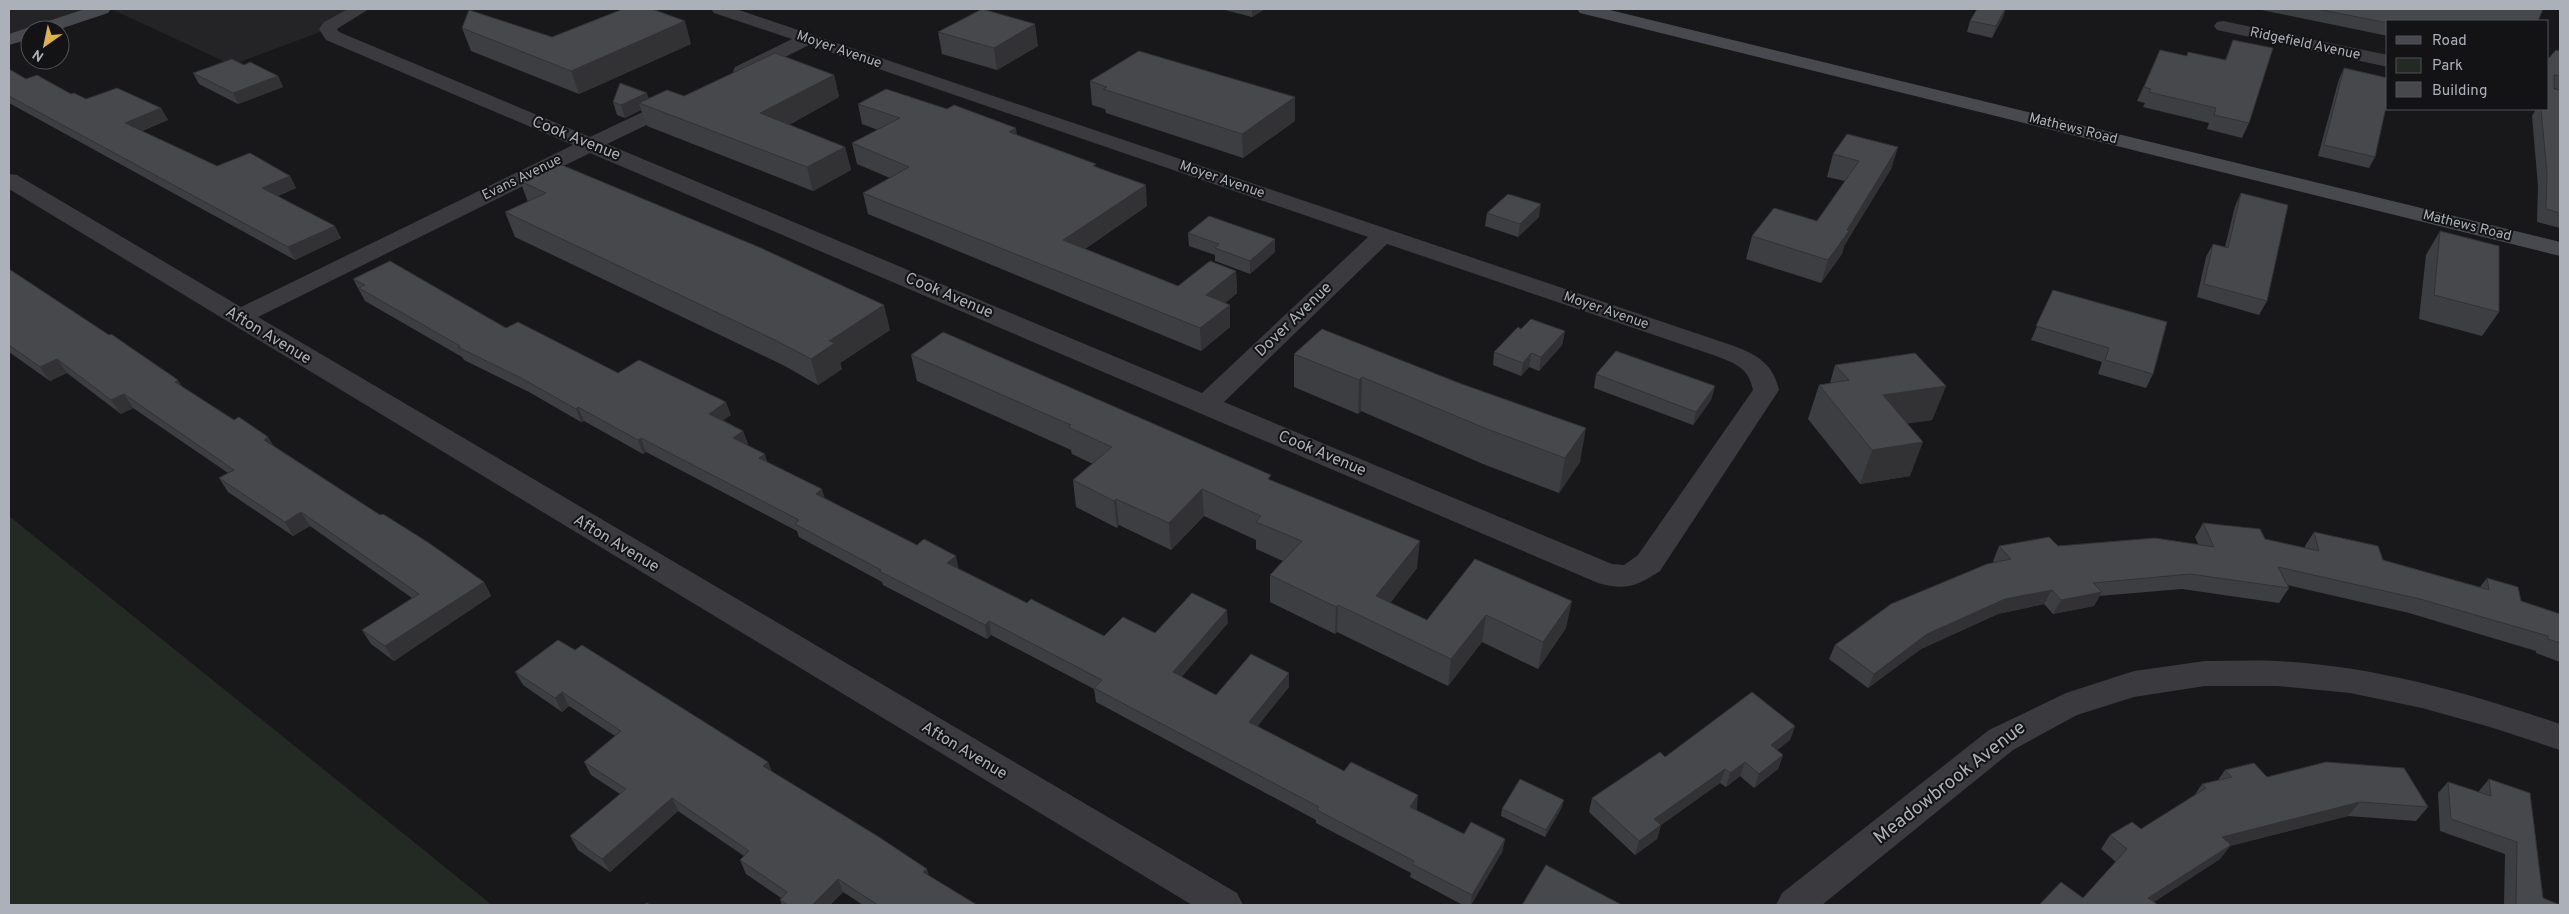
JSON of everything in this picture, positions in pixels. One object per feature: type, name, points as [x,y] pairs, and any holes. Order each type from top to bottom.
[{"type":"street","points":[[69,20],[102,9]]},
{"type":"street","name":"Cook Avenue","points":[[360,9],[330,26],[328,29],[332,36],[1609,576]]},
{"type":"street","name":"Moyer Avenue","points":[[720,9],[1725,351],[1751,362],[1764,375],[1766,390],[1649,563],[1630,576],[1609,576]]},
{"type":"street","name":"Mathews Road","points":[[1586,9],[2560,249]]},
{"type":"street","name":"Ridgefield Avenue","points":[[2223,26],[2386,61]]},
{"type":"street","points":[[720,81],[807,39]]},
{"type":"street","name":"Evans Avenue","points":[[238,318],[695,94]]},
{"type":"street","name":"Afton Avenue","points":[[9,180],[1224,905]]},
{"type":"street","name":"Dover Avenue","points":[[1205,404],[1383,235]]},
{"type":"street","name":"Meadowbrook Avenue","points":[[1795,905],[2001,740],[2027,723],[2068,703],[2132,683],[2173,676],[2234,672],[2301,675],[2378,686],[2453,703],[2560,738]]},
{"type":"shaded area","points":[[9,9],[102,9],[69,20],[20,20],[20,36],[9,40]]},
{"type":"shaded area","points":[[111,9],[360,9],[328,29],[232,65]]},
{"type":"green space","points":[[9,516],[492,905],[9,905]]},
{"type":"building","points":[[623,9],[652,9],[685,21],[571,71],[462,28],[469,10],[552,37]]},
{"type":"building","points":[[982,9],[1035,24],[994,48],[938,32]]},
{"type":"building","points":[[1977,9],[2005,9],[1996,26],[1970,21]]},
{"type":"building","points":[[2317,9],[2543,9],[2538,20],[2386,20],[2386,23]]},
{"type":"building","points":[[2233,40],[2273,48],[2249,123],[2214,115],[2216,108],[2149,92],[2151,89],[2144,87],[2160,50],[2187,56],[2188,52],[2226,60]]},
{"type":"building","points":[[2556,50],[2560,51],[2560,76],[2554,75],[2554,89],[2560,90],[2560,213],[2546,209],[2547,173],[2541,110],[2549,110],[2549,58]]},
{"type":"building","points":[[1139,51],[1295,97],[1242,134],[1103,89],[1107,87],[1090,81]]},
{"type":"building","points":[[775,53],[834,75],[760,113],[845,147],[807,167],[639,103],[667,90],[684,96]]},
{"type":"building","points":[[232,59],[244,65],[250,62],[278,76],[233,93],[193,73]]},
{"type":"building","points":[[2344,68],[2386,78],[2386,107],[2375,157],[2324,145]]},
{"type":"building","points":[[9,69],[26,79],[37,75],[71,94],[74,93],[86,99],[117,88],[161,108],[125,123],[217,166],[250,153],[290,176],[262,188],[335,226],[288,247],[9,96]]},
{"type":"building","points":[[620,83],[647,93],[621,105],[613,102]]},
{"type":"building","points":[[886,89],[947,109],[954,105],[1016,128],[1009,132],[1096,164],[1093,166],[1146,185],[1063,240],[1178,286],[1210,261],[1236,271],[1206,295],[1230,305],[1200,328],[863,193],[909,167],[852,143],[900,118],[858,104]]},
{"type":"building","points":[[1847,134],[1898,147],[1847,230],[1849,231],[1828,260],[1752,236],[1774,208],[1817,221],[1859,161],[1833,154]]},
{"type":"building","points":[[557,163],[761,248],[884,305],[829,341],[835,343],[811,359],[775,340],[505,212],[546,193],[520,181]]},
{"type":"building","points":[[2241,193],[2288,205],[2267,301],[2204,284],[2213,244],[2228,248]]},
{"type":"building","points":[[1508,194],[1541,204],[1520,224],[1487,213]]},
{"type":"building","points":[[1209,216],[1275,239],[1250,261],[1215,248],[1219,244],[1188,233]]},
{"type":"building","points":[[2440,231],[2499,246],[2499,312],[2434,295]]},
{"type":"building","points":[[390,261],[506,328],[518,322],[618,373],[639,360],[726,402],[709,414],[743,431],[733,438],[765,454],[759,458],[822,489],[816,494],[917,545],[924,539],[956,556],[947,563],[1027,603],[1031,599],[1104,636],[1123,617],[1155,633],[1192,593],[1227,610],[1173,672],[1216,695],[1251,654],[1289,673],[1249,722],[1344,771],[1351,762],[1418,795],[1410,807],[1464,834],[1471,822],[1505,839],[1472,895],[1412,864],[1414,861],[1317,810],[1319,807],[1094,688],[1102,680],[989,621],[985,625],[879,571],[881,570],[795,524],[799,520],[641,438],[638,440],[578,407],[576,409],[523,379],[458,347],[460,346],[359,288],[365,285],[353,279]]},
{"type":"building","points":[[9,269],[109,335],[111,334],[178,380],[175,382],[234,420],[239,417],[268,437],[264,440],[380,515],[383,514],[429,543],[484,582],[385,646],[362,630],[419,594],[301,512],[285,522],[219,478],[234,470],[124,394],[111,400],[57,359],[40,367],[9,345]]},
{"type":"building","points":[[2053,290],[2167,322],[2153,374],[2105,360],[2109,348],[2036,326]]},
{"type":"building","points":[[1531,319],[1565,331],[1541,357],[1531,353],[1523,363],[1494,352],[1518,327],[1521,329]]},
{"type":"building","points":[[1322,329],[1459,383],[1586,428],[1565,458],[1487,429],[1362,377],[1359,380],[1294,354]]},
{"type":"building","points":[[943,332],[1271,475],[1268,479],[1420,541],[1376,596],[1427,620],[1475,559],[1572,601],[1543,642],[1486,615],[1451,659],[1270,575],[1302,541],[1256,522],[1261,516],[1202,489],[1169,523],[1116,499],[1114,501],[1073,480],[1112,447],[1068,427],[1071,425],[911,355]]},
{"type":"building","points":[[1616,351],[1715,386],[1696,412],[1596,374]]},
{"type":"building","points":[[1915,353],[1946,386],[1883,395],[1923,442],[1872,450],[1819,385],[1849,380],[1835,365]]},
{"type":"building","points":[[2203,523],[2260,529],[2265,539],[2319,551],[2314,532],[2378,546],[2383,560],[2489,590],[2487,578],[2518,587],[2521,601],[2560,614],[2560,643],[2548,639],[2548,636],[2420,599],[2278,567],[2289,588],[2190,574],[2093,583],[2102,592],[2061,600],[2052,590],[2005,599],[1927,634],[1874,674],[1835,645],[1891,604],[1987,564],[2011,559],[1999,546],[2049,537],[2058,546],[2155,538],[2214,547]]},
{"type":"building","points":[[558,640],[575,650],[582,645],[768,762],[763,766],[879,837],[927,869],[923,872],[977,905],[878,905],[838,879],[812,905],[788,905],[780,900],[787,892],[740,860],[749,851],[672,798],[602,859],[570,836],[626,789],[584,762],[621,731],[562,692],[555,698],[515,672]]},
{"type":"building","points":[[1752,692],[1795,726],[1771,745],[1783,755],[1759,774],[1745,762],[1730,773],[1725,769],[1654,819],[1661,825],[1639,841],[1592,798],[1660,752],[1665,757]]},
{"type":"building","points":[[2326,762],[2404,768],[2428,807],[2360,802],[2222,837],[2231,845],[2148,898],[2158,905],[2039,905],[2061,882],[2083,898],[2127,849],[2110,835],[2132,822],[2141,829],[2206,788],[2202,784],[2232,777],[2225,770],[2254,763],[2267,777]]},
{"type":"building","points":[[1520,779],[1564,800],[1546,830],[1502,809]]},
{"type":"building","points":[[2489,779],[2530,793],[2543,898],[2560,905],[2516,905],[2517,842],[2451,819],[2448,782],[2491,796]]},
{"type":"building","points":[[1546,865],[1622,905],[1522,905]]}]
